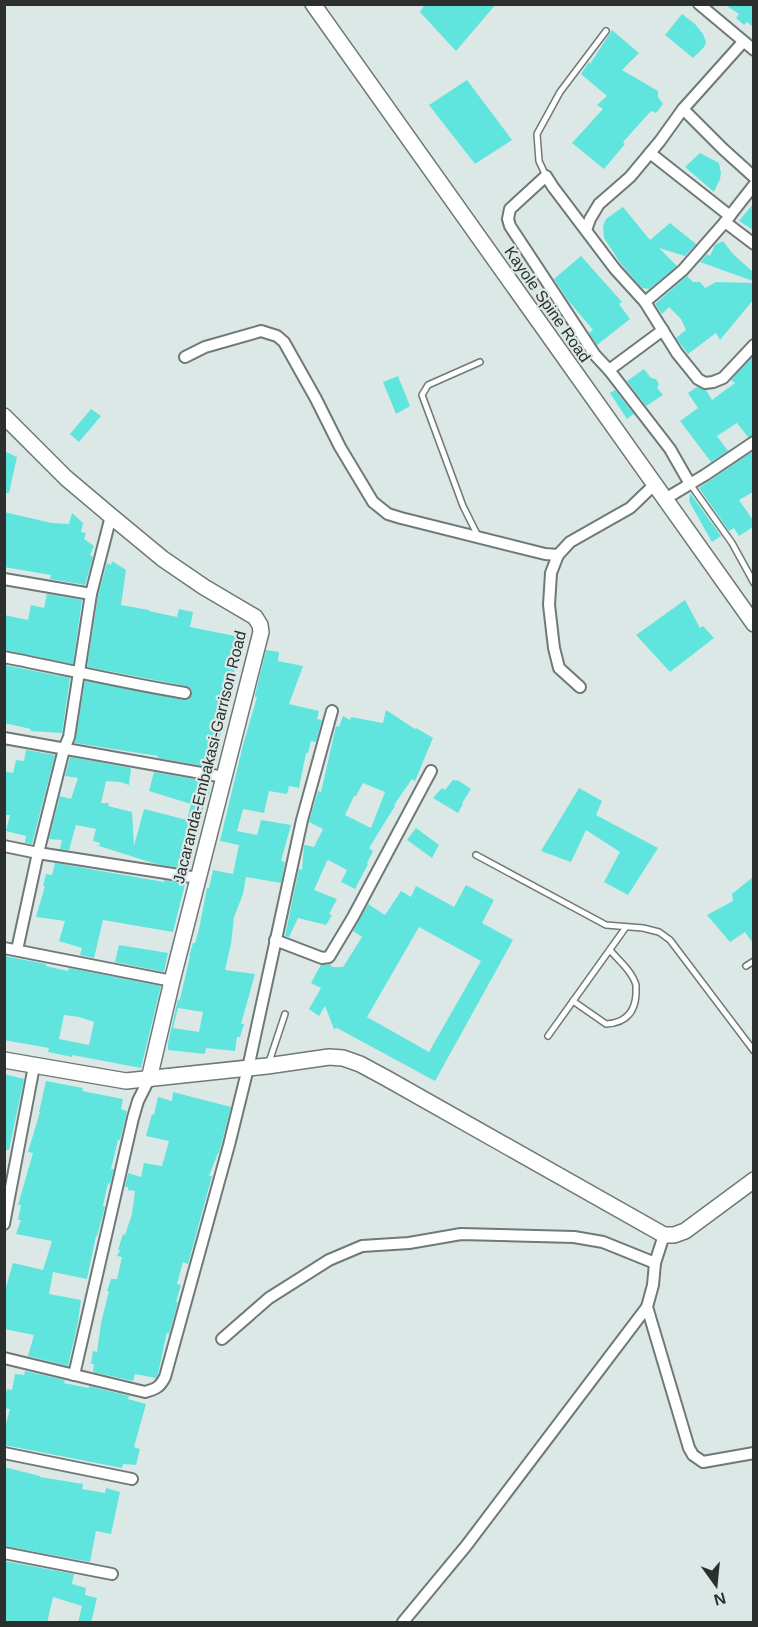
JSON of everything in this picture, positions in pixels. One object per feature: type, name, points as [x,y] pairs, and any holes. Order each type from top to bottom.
[{"type":"street","name":"Kayole Spine Road","points":[[313,4],[753,624]]},
{"type":"street","points":[[699,4],[753,50]]},
{"type":"street","points":[[586,230],[599,204],[630,177],[683,109],[743,42]]},
{"type":"street","points":[[683,109],[753,177]]},
{"type":"street","points":[[650,153],[728,219],[753,244]]},
{"type":"street","points":[[690,484],[669,448],[595,355],[510,226],[508,219],[510,209],[546,176],[615,269],[645,302],[677,354],[698,379],[705,383],[723,378],[753,345]]},
{"type":"street","points":[[645,302],[683,270],[728,219],[753,185]]},
{"type":"street","points":[[185,357],[205,347],[261,330],[277,336],[284,342],[340,447],[373,502],[388,514],[545,554],[558,555]]},
{"type":"street","points":[[609,370],[663,330]]},
{"type":"street","name":"Jacaranda-Embakasi-Garrison Road","points":[[4,416],[66,478],[163,559],[204,587],[255,617],[260,625],[261,632],[149,1079]]},
{"type":"street","points":[[665,499],[753,442]]},
{"type":"street","points":[[580,687],[559,668],[549,606],[551,573],[558,555],[570,543],[630,508],[655,484]]},
{"type":"street","points":[[16,950],[38,853],[69,737],[91,594],[111,516]]},
{"type":"street","points":[[4,579],[91,594]]},
{"type":"street","points":[[4,657],[52,666],[79,674],[185,693]]},
{"type":"street","points":[[4,1358],[145,1392],[160,1386],[165,1377],[226,1157],[248,1068],[302,820],[332,711]]},
{"type":"street","points":[[4,738],[224,777]]},
{"type":"street","points":[[275,940],[322,958],[329,957],[374,879],[431,771]]},
{"type":"street","points":[[4,846],[198,878]]},
{"type":"street","points":[[4,948],[172,981]]},
{"type":"street","points":[[4,1060],[126,1081],[329,1057],[343,1058],[360,1064],[664,1235],[674,1235],[685,1231],[753,1180]]},
{"type":"street","points":[[4,1224],[10,1163],[34,1066]]},
{"type":"street","points":[[74,1375],[138,1101],[149,1079]]},
{"type":"street","points":[[222,1339],[269,1298],[329,1260],[362,1246],[410,1243],[461,1234],[574,1237],[603,1242],[655,1263]]},
{"type":"street","points":[[403,1623],[466,1546],[647,1307],[653,1285],[655,1263],[664,1235]]},
{"type":"street","points":[[647,1307],[693,1455],[703,1462],[753,1453]]},
{"type":"street","points":[[4,1453],[132,1479]]},
{"type":"street","points":[[4,1553],[112,1574]]},
{"type":"lane","points":[[546,176],[539,161],[537,134],[560,92],[606,31]]},
{"type":"lane","points":[[478,536],[464,506],[422,394],[428,385],[480,362]]},
{"type":"lane","points":[[690,484],[732,543],[753,583]]},
{"type":"lane","points":[[476,855],[606,925],[643,928],[659,932],[670,940],[753,1051]]},
{"type":"lane","points":[[548,1035],[626,927]]},
{"type":"lane","points":[[573,1001],[606,1024],[619,1023],[630,1014],[636,1004],[636,985],[610,950]]},
{"type":"lane","points":[[746,966],[753,960]]},
{"type":"lane","points":[[267,1066],[285,1014]]},
{"type":"building","points":[[425,4],[496,4],[456,51],[420,12]]},
{"type":"building","points":[[724,4],[753,4],[753,27],[747,22],[744,25],[736,18],[739,14]]},
{"type":"building","points":[[682,14],[695,24],[706,42],[693,58],[665,35]]},
{"type":"building","points":[[612,30],[639,53],[622,70],[658,91],[658,97],[663,104],[656,113],[651,111],[623,142],[625,144],[604,169],[572,143],[603,109],[597,105],[607,96],[581,74]]},
{"type":"building","points":[[467,80],[512,140],[475,164],[429,105]]},
{"type":"building","points":[[700,153],[719,163],[720,179],[714,192],[685,167]]},
{"type":"building","points":[[753,204],[753,230],[739,221]]},
{"type":"building","points":[[623,207],[650,240],[670,223],[696,244],[685,256],[659,248],[677,266],[649,289],[642,288],[621,264],[604,238],[603,226],[606,219]]},
{"type":"building","points":[[723,241],[733,254],[753,272],[753,281],[700,262],[707,254],[710,256],[715,245]]},
{"type":"building","points":[[581,256],[622,302],[619,304],[630,319],[597,345],[589,333],[593,330],[567,299],[554,279]]},
{"type":"building","points":[[687,276],[693,282],[700,282],[705,288],[716,282],[753,283],[753,300],[720,340],[716,333],[688,354],[676,338],[686,330],[681,319],[669,307],[662,314],[655,304]]},
{"type":"building","points":[[753,356],[753,435],[748,437],[737,423],[717,436],[728,451],[711,462],[680,421],[698,408],[688,393],[697,387],[706,390],[712,400],[735,383],[731,380]]},
{"type":"building","points":[[644,369],[651,378],[656,379],[659,384],[657,388],[663,395],[646,406],[627,381]]},
{"type":"building","points":[[398,376],[410,406],[396,414],[383,382]]},
{"type":"building","points":[[615,390],[634,414],[627,419],[610,393]]},
{"type":"building","points":[[91,409],[101,416],[79,442],[70,434]]},
{"type":"building","points":[[4,451],[17,457],[9,493],[4,493]]},
{"type":"building","points":[[753,451],[753,492],[739,500],[753,520],[753,527],[739,536],[734,528],[729,531],[699,488]]},
{"type":"building","points":[[690,493],[721,536],[712,542],[689,501]]},
{"type":"building","points":[[4,512],[52,523],[69,524],[72,513],[83,523],[81,532],[86,533],[84,539],[94,546],[90,555],[93,557],[85,585],[50,579],[51,575],[4,567]]},
{"type":"building","points":[[112,561],[126,570],[121,605],[177,617],[179,609],[193,612],[190,627],[240,637],[227,713],[211,756],[214,757],[210,767],[75,743],[85,681],[184,700],[188,700],[192,695],[192,690],[186,686],[87,667],[98,596],[107,563],[111,565]]},
{"type":"building","points":[[47,594],[82,600],[73,664],[4,650],[4,615],[28,620],[31,605],[44,608]]},
{"type":"building","points":[[685,600],[700,628],[703,626],[714,638],[670,672],[636,635]]},
{"type":"building","points":[[266,650],[279,652],[278,661],[303,666],[289,704],[319,711],[317,719],[322,720],[316,742],[311,741],[308,753],[306,753],[299,788],[289,786],[287,794],[269,791],[264,813],[243,809],[237,831],[257,835],[261,820],[291,825],[281,861],[285,862],[281,883],[246,877],[243,894],[234,917],[225,970],[255,974],[241,1024],[244,1024],[240,1037],[237,1037],[235,1051],[206,1048],[205,1054],[168,1050],[178,999],[180,1000],[189,956],[199,929],[213,870],[233,874],[239,845],[220,841],[257,697],[255,695]],"holes":[[[178,1008],[203,1012],[199,1032],[173,1028]]]},
{"type":"building","points":[[4,665],[70,678],[62,733],[30,731],[31,729],[4,723]]},
{"type":"building","points":[[386,710],[433,738],[415,781],[412,779],[394,805],[369,848],[373,851],[355,889],[341,882],[347,870],[327,861],[314,890],[337,899],[326,925],[298,918],[289,937],[285,936],[299,869],[302,870],[304,845],[314,847],[323,829],[309,822],[318,791],[321,792],[336,726],[339,727],[343,716],[350,720],[351,717],[383,723]],"holes":[[[363,783],[385,792],[371,828],[345,815]]]},
{"type":"building","points":[[26,750],[55,755],[32,844],[25,843],[26,836],[6,831],[10,815],[4,815],[4,771],[13,773],[16,760],[24,761]]},
{"type":"building","points":[[70,757],[131,768],[129,785],[106,781],[101,803],[109,803],[108,806],[132,812],[134,846],[144,809],[187,820],[191,804],[149,791],[154,772],[210,782],[209,793],[186,869],[156,864],[99,846],[100,843],[93,841],[96,829],[76,825],[69,850],[60,849],[62,840],[49,839],[60,796],[71,799],[78,778],[65,776]]},
{"type":"building","points":[[453,780],[471,789],[458,813],[433,798],[442,788],[445,790]]},
{"type":"building","points":[[579,788],[602,801],[596,815],[658,848],[628,895],[604,882],[620,852],[586,830],[571,862],[541,851]]},
{"type":"building","points":[[416,828],[439,845],[432,858],[407,840]]},
{"type":"building","points":[[55,863],[185,884],[173,932],[103,920],[94,958],[80,955],[82,948],[59,941],[65,921],[36,917],[46,874],[52,875]]},
{"type":"building","points":[[753,877],[753,943],[745,932],[730,942],[707,915],[733,901],[732,894]]},
{"type":"building","points":[[466,885],[494,900],[482,923],[513,940],[435,1081],[337,1028],[334,1029],[325,1006],[319,1016],[309,1009],[321,988],[311,983],[318,970],[321,965],[330,964],[332,967],[343,967],[362,937],[353,931],[368,904],[385,915],[401,891],[411,897],[416,886],[454,907]],"holes":[[[419,927],[481,961],[429,1052],[367,1017]]]},
{"type":"building","points":[[119,945],[168,953],[164,972],[115,962]]},
{"type":"building","points":[[4,956],[68,971],[69,968],[161,986],[141,1068],[72,1055],[72,1057],[48,1052],[49,1048],[4,1040]],"holes":[[[64,1015],[94,1022],[89,1045],[59,1039]]]},
{"type":"building","points":[[4,1074],[24,1079],[9,1150],[4,1150]]},
{"type":"building","points":[[46,1081],[123,1099],[121,1109],[127,1111],[111,1169],[114,1169],[110,1184],[108,1183],[103,1206],[105,1207],[87,1279],[53,1272],[49,1294],[81,1300],[68,1366],[28,1356],[34,1335],[4,1329],[4,1294],[13,1263],[43,1270],[52,1241],[16,1234],[21,1220],[18,1220],[21,1205],[18,1205],[33,1153],[28,1152],[40,1112]]},
{"type":"building","points":[[173,1092],[231,1107],[219,1153],[209,1176],[212,1176],[188,1264],[183,1262],[177,1284],[181,1285],[176,1302],[178,1302],[169,1334],[167,1332],[158,1374],[156,1378],[135,1374],[133,1381],[93,1372],[94,1364],[91,1364],[93,1351],[97,1352],[109,1291],[107,1291],[111,1279],[117,1279],[122,1257],[117,1256],[120,1250],[118,1250],[132,1214],[135,1191],[125,1187],[128,1173],[141,1177],[144,1163],[162,1166],[169,1141],[146,1136],[158,1097],[172,1101]]},
{"type":"building","points":[[25,1371],[65,1380],[64,1383],[89,1388],[89,1386],[129,1396],[128,1399],[146,1404],[134,1447],[140,1449],[136,1465],[123,1464],[122,1468],[4,1445],[4,1431],[10,1409],[4,1408],[4,1398],[7,1389],[12,1390],[15,1374],[24,1375]]},
{"type":"building","points":[[4,1467],[40,1477],[83,1484],[82,1489],[105,1493],[106,1488],[120,1492],[111,1534],[96,1531],[90,1562],[4,1546]]},
{"type":"building","points":[[4,1561],[74,1574],[72,1584],[86,1588],[85,1595],[97,1598],[91,1623],[78,1623],[82,1606],[53,1597],[47,1623],[4,1623]]}]
